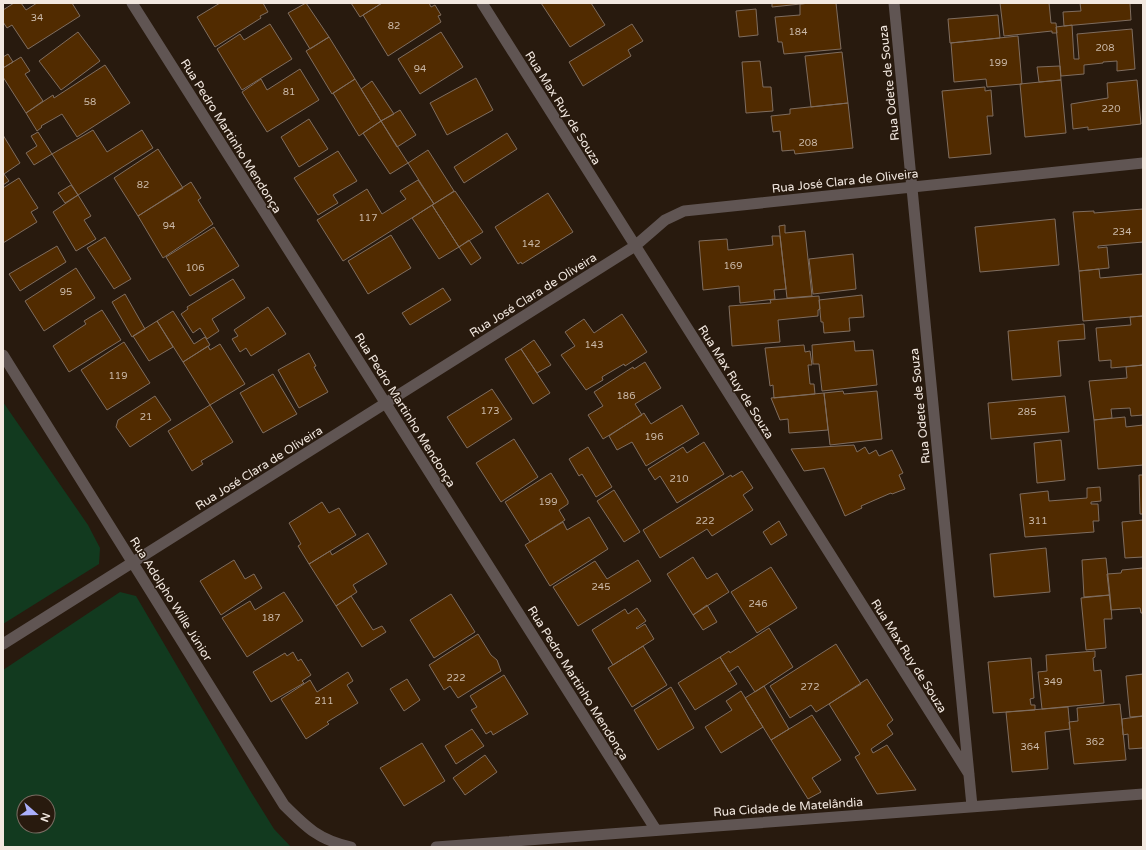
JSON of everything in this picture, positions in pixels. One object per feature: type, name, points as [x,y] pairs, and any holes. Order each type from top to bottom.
[{"type":"street","name":"Rua Pedro Martinho Mendonça","points":[[132,3],[656,830]]},
{"type":"street","name":"Rua Max Ruy de Souza","points":[[482,3],[969,774]]},
{"type":"street","name":"Rua Odete de Souza","points":[[894,3],[972,806]]},
{"type":"street","name":"Rua José Clara de Oliveira","points":[[3,644],[635,246],[666,220],[684,211],[1143,163]]},
{"type":"street","name":"Rua Adolpho Wille Júnior","points":[[3,355],[284,804],[307,828],[332,843],[351,847]]},
{"type":"street","name":"Rua Cidade de Matelândia","points":[[436,847],[1143,794]]},
{"type":"green space","points":[[3,402],[88,525],[100,548],[99,564],[3,624]]},
{"type":"green space","points":[[120,592],[136,596],[251,792],[274,829],[291,847],[3,847],[3,670]]},
{"type":"building","points":[[14,3],[21,3],[26,10],[37,3],[72,3],[80,16],[28,49],[12,25],[7,28],[3,22],[3,10]]},
{"type":"building","points":[[220,3],[263,3],[268,12],[215,47],[197,17]]},
{"type":"building","points":[[306,3],[329,37],[310,49],[288,13]]},
{"type":"building","points":[[351,3],[382,3],[360,17]]},
{"type":"building","points":[[382,3],[429,3],[431,7],[435,5],[441,15],[438,16],[441,22],[388,56],[363,15]]},
{"type":"building","points":[[541,3],[591,3],[605,25],[570,47]]},
{"type":"building","points":[[772,3],[810,3],[772,7]]},
{"type":"building","points":[[836,3],[841,49],[784,54],[782,42],[778,42],[775,17],[800,15],[800,4]]},
{"type":"building","points":[[1000,3],[1049,3],[1051,23],[1056,23],[1057,33],[1052,33],[1052,31],[1004,36]]},
{"type":"building","points":[[1080,3],[1130,3],[1131,20],[1064,26],[1063,12],[1081,11]]},
{"type":"building","points":[[756,9],[758,35],[739,37],[736,11]]},
{"type":"building","points":[[998,15],[1000,38],[950,43],[948,19]]},
{"type":"building","points":[[270,24],[292,59],[242,90],[217,49],[240,34],[244,40]]},
{"type":"building","points":[[632,24],[643,41],[628,50],[631,56],[583,86],[569,62]]},
{"type":"building","points":[[1072,25],[1074,59],[1079,59],[1077,34],[1132,29],[1135,69],[1117,71],[1117,61],[1103,62],[1084,65],[1084,74],[1061,76],[1056,27]]},
{"type":"building","points":[[78,32],[100,61],[61,90],[39,61]]},
{"type":"building","points":[[441,32],[463,67],[420,94],[398,59]]},
{"type":"building","points":[[1018,36],[1022,84],[987,87],[986,79],[954,82],[951,43]]},
{"type":"building","points":[[329,37],[355,79],[332,94],[306,51]]},
{"type":"building","points":[[842,52],[848,103],[811,107],[805,56]]},
{"type":"building","points":[[8,54],[13,62],[3,68],[3,57]]},
{"type":"building","points":[[21,57],[30,71],[25,74],[43,101],[26,113],[3,77],[3,68]]},
{"type":"building","points":[[760,61],[763,87],[771,87],[773,111],[746,113],[742,62]]},
{"type":"building","points":[[105,65],[130,103],[77,137],[62,114],[41,126],[42,127],[37,131],[26,113],[53,95],[54,98]]},
{"type":"building","points":[[1060,66],[1061,80],[1039,82],[1037,67]]},
{"type":"building","points":[[300,69],[319,100],[267,132],[242,92],[261,79],[267,90]]},
{"type":"building","points":[[476,78],[493,110],[447,135],[430,103]]},
{"type":"building","points":[[355,79],[381,121],[359,136],[333,93]]},
{"type":"building","points":[[1061,80],[1066,133],[1025,137],[1020,84]]},
{"type":"building","points":[[1137,80],[1141,124],[1088,130],[1088,127],[1073,129],[1071,104],[1108,98],[1107,83]]},
{"type":"building","points":[[372,81],[394,114],[381,121],[361,89]]},
{"type":"building","points":[[985,87],[985,91],[991,90],[993,116],[987,116],[991,154],[949,158],[942,91]]},
{"type":"building","points":[[848,103],[853,148],[795,154],[794,150],[782,151],[780,131],[773,132],[771,116],[790,114],[790,109]]},
{"type":"building","points":[[400,110],[416,135],[397,147],[381,121]]},
{"type":"building","points":[[309,119],[328,149],[299,167],[281,137]]},
{"type":"building","points":[[381,121],[408,163],[390,174],[363,133]]},
{"type":"building","points":[[93,130],[107,152],[142,130],[153,148],[78,195],[52,154]]},
{"type":"building","points":[[38,132],[52,154],[34,165],[26,153],[37,146],[31,136]]},
{"type":"building","points":[[507,133],[517,149],[464,183],[454,167]]},
{"type":"building","points":[[3,135],[20,163],[4,174],[9,181],[3,185]]},
{"type":"building","points":[[158,149],[183,188],[138,216],[114,178]]},
{"type":"building","points":[[428,150],[454,191],[434,204],[408,163]]},
{"type":"building","points":[[338,151],[357,181],[333,195],[338,203],[318,215],[294,178]]},
{"type":"building","points":[[19,178],[38,208],[31,212],[37,222],[3,243],[3,188]]},
{"type":"building","points":[[418,180],[434,204],[343,261],[317,220],[367,189],[382,214],[406,199],[400,191]]},
{"type":"building","points":[[191,182],[201,198],[198,200],[213,224],[163,258],[138,216]]},
{"type":"building","points":[[71,185],[78,195],[65,203],[58,193]]},
{"type":"building","points":[[455,191],[483,232],[459,247],[432,205]]},
{"type":"building","points":[[548,193],[573,232],[522,264],[521,262],[518,264],[495,227]]},
{"type":"building","points":[[78,195],[91,216],[84,220],[96,239],[76,251],[53,212]]},
{"type":"building","points":[[432,205],[459,247],[439,259],[412,218]]},
{"type":"building","points":[[1143,209],[1143,242],[1098,246],[1098,248],[1107,247],[1109,268],[1079,271],[1073,212],[1094,211],[1094,213]]},
{"type":"building","points":[[1055,219],[1059,265],[980,272],[975,227]]},
{"type":"building","points":[[785,225],[785,233],[805,231],[812,296],[787,298],[779,226]]},
{"type":"building","points":[[214,227],[239,266],[190,296],[166,257]]},
{"type":"building","points":[[391,235],[411,268],[368,294],[348,261]]},
{"type":"building","points":[[772,236],[780,236],[786,289],[774,290],[775,299],[740,303],[739,286],[703,290],[699,241],[727,239],[728,250],[773,245]]},
{"type":"building","points":[[105,237],[131,279],[114,289],[87,248]]},
{"type":"building","points":[[469,240],[481,258],[471,265],[459,247]]},
{"type":"building","points":[[57,246],[66,262],[20,291],[9,274]]},
{"type":"building","points":[[853,254],[856,289],[813,294],[809,259]]},
{"type":"building","points":[[76,268],[95,298],[44,331],[25,301]]},
{"type":"building","points":[[1099,269],[1100,278],[1143,274],[1143,316],[1083,321],[1079,271]]},
{"type":"building","points":[[233,279],[245,298],[212,319],[219,331],[207,339],[200,328],[193,333],[181,314],[188,309],[187,307]]},
{"type":"building","points":[[443,288],[451,300],[410,325],[402,313]]},
{"type":"building","points":[[125,294],[145,329],[132,337],[112,302]]},
{"type":"building","points":[[862,295],[864,317],[849,318],[850,331],[824,333],[823,322],[821,322],[819,300]]},
{"type":"building","points":[[819,296],[820,309],[818,310],[818,316],[778,320],[780,342],[732,346],[729,306],[771,303],[770,300]]},
{"type":"building","points":[[268,307],[286,334],[251,356],[246,348],[240,352],[232,339],[238,336],[234,330]]},
{"type":"building","points":[[102,310],[121,340],[69,372],[53,346],[86,324],[84,321]]},
{"type":"building","points":[[173,311],[194,344],[205,337],[210,345],[183,362],[157,321]]},
{"type":"building","points":[[622,314],[647,352],[625,366],[624,364],[602,377],[603,380],[586,390],[561,355],[575,346],[565,332],[584,319],[594,333]]},
{"type":"building","points":[[1143,316],[1143,365],[1111,368],[1111,360],[1099,361],[1096,328],[1131,325],[1130,317]]},
{"type":"building","points":[[157,321],[173,347],[149,361],[133,336]]},
{"type":"building","points":[[1084,324],[1085,339],[1058,341],[1061,376],[1012,380],[1008,331]]},
{"type":"building","points":[[534,340],[551,365],[537,373],[521,349]]},
{"type":"building","points":[[854,341],[855,351],[873,350],[877,385],[822,391],[819,364],[813,364],[812,345]]},
{"type":"building","points":[[124,342],[150,383],[107,410],[81,370]]},
{"type":"building","points":[[220,344],[245,384],[210,405],[183,362],[208,346],[210,350]]},
{"type":"building","points":[[804,345],[805,352],[810,351],[812,365],[808,365],[810,384],[814,384],[815,394],[774,398],[773,385],[770,386],[765,348]]},
{"type":"building","points":[[521,349],[550,393],[533,404],[505,359]]},
{"type":"building","points":[[309,353],[316,366],[314,367],[328,392],[299,408],[278,370]]},
{"type":"building","points":[[645,362],[661,388],[635,404],[642,415],[603,439],[588,415],[603,406],[594,392],[633,367],[634,369]]},
{"type":"building","points":[[1143,365],[1143,415],[1131,416],[1130,408],[1111,409],[1112,418],[1094,420],[1089,381],[1127,378],[1126,367]]},
{"type":"building","points":[[273,374],[297,414],[263,433],[240,393]]},
{"type":"building","points":[[492,389],[512,419],[467,448],[447,417]]},
{"type":"building","points":[[843,391],[844,394],[877,391],[882,439],[830,445],[824,393]]},
{"type":"building","points":[[824,393],[828,430],[789,433],[788,419],[780,420],[771,398]]},
{"type":"building","points":[[155,396],[171,420],[130,447],[116,427],[118,420]]},
{"type":"building","points":[[1065,396],[1069,432],[991,439],[988,403]]},
{"type":"building","points":[[210,405],[233,442],[201,461],[203,464],[192,471],[168,431]]},
{"type":"building","points":[[682,405],[699,434],[646,466],[632,442],[617,450],[609,436],[644,413],[651,424]]},
{"type":"building","points":[[1125,417],[1126,427],[1143,425],[1143,465],[1098,469],[1094,420]]},
{"type":"building","points":[[514,439],[538,477],[501,502],[476,463]]},
{"type":"building","points":[[1061,440],[1065,480],[1037,483],[1034,443]]},
{"type":"building","points":[[704,442],[724,474],[677,503],[660,476],[655,480],[648,469],[683,447],[687,453]]},
{"type":"building","points":[[854,445],[857,452],[865,447],[869,454],[876,450],[879,456],[892,450],[903,473],[899,475],[905,489],[892,494],[891,493],[861,506],[862,508],[845,516],[824,468],[804,471],[791,449]]},
{"type":"building","points":[[588,447],[612,487],[596,497],[582,474],[579,476],[569,459]]},
{"type":"building","points":[[742,471],[753,488],[743,495],[753,510],[712,536],[707,529],[660,558],[643,530],[731,475],[732,477]]},
{"type":"building","points":[[551,473],[568,501],[568,504],[559,510],[565,520],[530,542],[505,502]]},
{"type":"building","points":[[1139,475],[1143,475],[1143,514],[1140,514]]},
{"type":"building","points":[[1100,487],[1101,501],[1091,502],[1091,504],[1098,504],[1099,521],[1093,521],[1094,532],[1025,537],[1020,494],[1048,491],[1049,501],[1087,498],[1087,488]]},
{"type":"building","points":[[614,490],[640,532],[624,542],[597,501]]},
{"type":"building","points":[[322,502],[329,513],[339,508],[356,535],[309,564],[298,546],[301,544],[289,523]]},
{"type":"building","points":[[589,517],[608,549],[550,586],[525,545],[563,522],[567,530]]},
{"type":"building","points":[[1143,520],[1143,557],[1125,558],[1122,522]]},
{"type":"building","points":[[779,521],[787,535],[771,545],[763,532]]},
{"type":"building","points":[[368,533],[387,564],[353,585],[357,592],[336,606],[309,564],[330,551],[332,555]]},
{"type":"building","points":[[1046,548],[1050,592],[994,597],[990,554]]},
{"type":"building","points":[[693,557],[707,579],[717,573],[729,592],[693,615],[667,574]]},
{"type":"building","points":[[1106,558],[1110,595],[1084,597],[1082,560]]},
{"type":"building","points":[[234,560],[245,579],[254,574],[262,588],[221,615],[200,581]]},
{"type":"building","points":[[638,560],[651,581],[578,626],[553,587],[595,561],[607,579]]},
{"type":"building","points":[[771,567],[797,608],[757,633],[731,592]]},
{"type":"building","points":[[1143,568],[1143,613],[1141,613],[1140,608],[1111,610],[1107,574],[1121,573],[1122,570]]},
{"type":"building","points":[[284,592],[303,621],[247,657],[222,618],[250,601],[255,610]]},
{"type":"building","points":[[451,594],[475,632],[434,658],[410,620]]},
{"type":"building","points":[[1110,595],[1112,619],[1104,619],[1106,648],[1086,650],[1081,598]]},
{"type":"building","points":[[351,596],[373,630],[382,626],[386,632],[362,647],[336,606]]},
{"type":"building","points":[[707,605],[717,622],[703,630],[693,615]]},
{"type":"building","points":[[637,608],[646,621],[636,628],[637,629],[645,624],[654,639],[613,665],[592,630],[625,609],[628,614]]},
{"type":"building","points":[[769,628],[793,667],[755,692],[738,666],[729,672],[720,657],[729,651],[730,653]]},
{"type":"building","points":[[478,634],[491,655],[497,660],[501,671],[458,698],[450,686],[444,690],[429,665]]},
{"type":"building","points":[[836,644],[861,684],[816,712],[811,705],[790,718],[770,686]]},
{"type":"building","points":[[643,646],[667,685],[632,707],[608,668]]},
{"type":"building","points":[[1095,651],[1095,657],[1093,658],[1094,671],[1101,670],[1104,703],[1042,709],[1038,672],[1047,671],[1046,655]]},
{"type":"building","points":[[293,652],[298,661],[301,659],[311,675],[302,681],[304,683],[271,702],[253,672],[285,653],[287,656]]},
{"type":"building","points":[[720,657],[737,684],[695,710],[678,683]]},
{"type":"building","points":[[1031,658],[1034,698],[1030,699],[1031,705],[1035,705],[1035,710],[993,713],[988,662]]},
{"type":"building","points":[[348,672],[353,681],[347,685],[358,703],[327,722],[329,724],[306,739],[281,699],[310,680],[317,692]]},
{"type":"building","points":[[1143,674],[1143,716],[1130,717],[1126,676]]},
{"type":"building","points":[[504,675],[528,714],[493,735],[491,731],[486,734],[471,710],[477,707],[470,696]]},
{"type":"building","points":[[407,679],[420,700],[404,711],[390,689]]},
{"type":"building","points":[[867,679],[893,720],[887,725],[893,734],[871,749],[873,753],[887,745],[916,790],[877,794],[855,757],[860,754],[829,704]]},
{"type":"building","points":[[764,686],[789,729],[771,740],[745,698]]},
{"type":"building","points":[[671,687],[694,728],[658,750],[634,710]]},
{"type":"building","points":[[741,691],[763,727],[721,753],[705,727],[732,710],[726,701]]},
{"type":"building","points":[[1120,704],[1126,760],[1074,764],[1069,722],[1078,721],[1077,708]]},
{"type":"building","points":[[1068,707],[1070,729],[1045,732],[1048,769],[1012,772],[1006,712]]},
{"type":"building","points":[[812,715],[841,760],[812,778],[821,792],[808,799],[771,740]]},
{"type":"building","points":[[1143,716],[1143,748],[1129,749],[1128,734],[1123,735],[1122,719]]},
{"type":"building","points":[[472,729],[484,746],[456,764],[445,746]]},
{"type":"building","points":[[422,743],[445,781],[404,806],[380,768]]},
{"type":"building","points":[[485,755],[497,772],[465,795],[453,778]]}]
